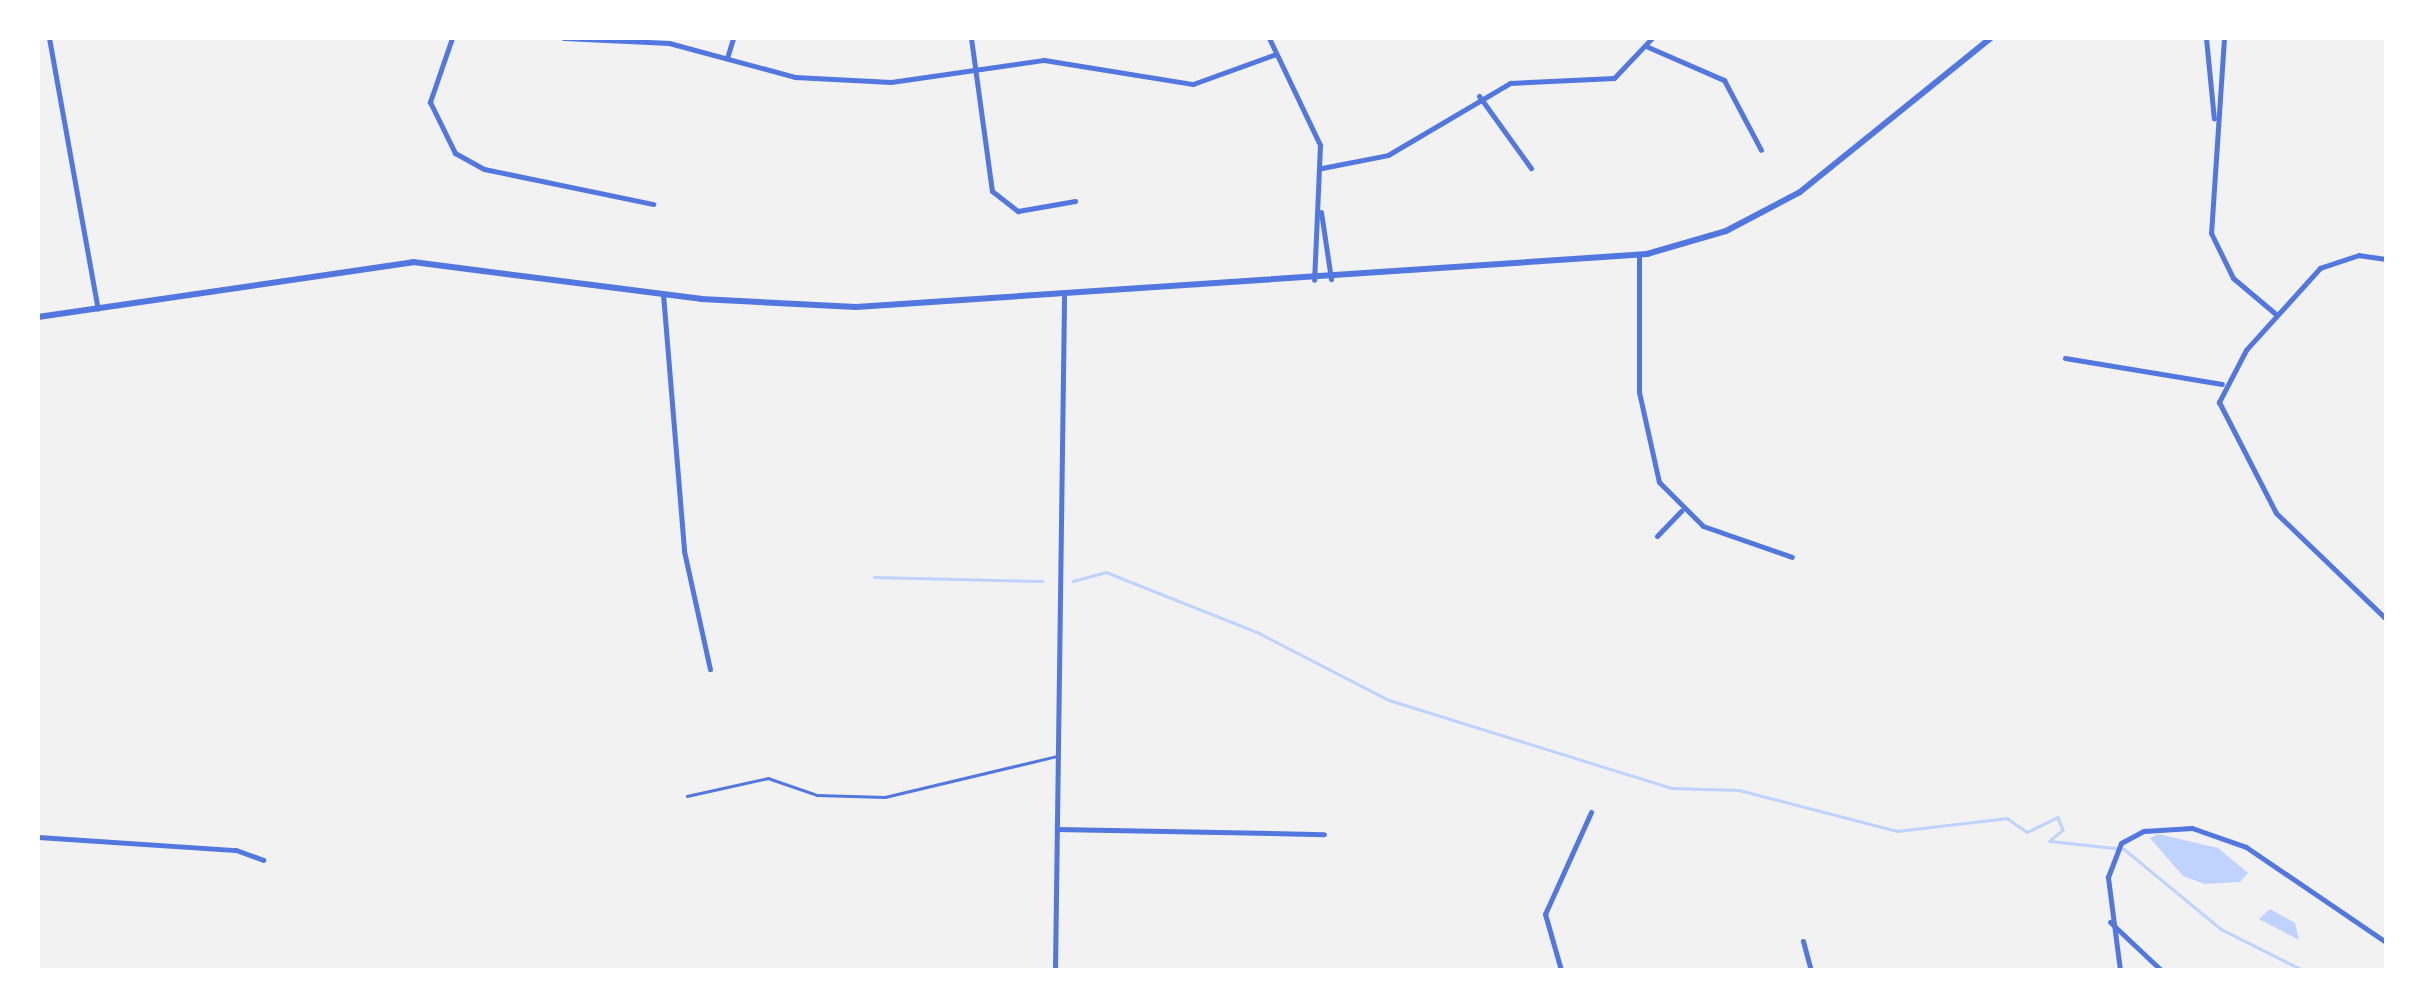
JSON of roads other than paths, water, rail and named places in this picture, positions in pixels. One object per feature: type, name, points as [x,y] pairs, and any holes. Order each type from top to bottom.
[{"type":"street","points":[[49,38],[98,309]]},
{"type":"street","points":[[452,38],[430,102],[455,153],[484,168],[653,204]]},
{"type":"street","points":[[564,38],[669,43],[839,81],[1058,60],[1183,84],[1276,54]]},
{"type":"street","points":[[728,58],[733,38]]},
{"type":"street","points":[[971,38],[972,70],[998,199],[1032,212],[1075,202]]},
{"type":"street","points":[[1268,38],[1314,122],[1322,168],[1314,280]]},
{"type":"street","points":[[1322,168],[1388,155],[1479,96],[1510,83],[1614,78],[1648,47],[1652,38]]},
{"type":"street","points":[[38,318],[413,262],[663,294],[856,308],[1331,279],[1639,255],[1726,231],[1800,192],[1991,38]]},
{"type":"street","points":[[2206,38],[2214,125],[2215,248],[2277,316]]},
{"type":"street","points":[[2214,125],[2224,38]]},
{"type":"street","points":[[1648,47],[1724,80],[1761,150]]},
{"type":"street","points":[[1479,96],[1531,168]]},
{"type":"street","points":[[1320,209],[1331,279]]},
{"type":"street","points":[[1639,255],[1643,439],[1681,510],[1792,557]]},
{"type":"street","points":[[2386,259],[2331,260],[2277,316],[2222,384],[2221,421],[2260,491],[2386,618]]},
{"type":"street","points":[[663,294],[684,551],[710,669]]},
{"type":"street","points":[[1055,970],[1064,297]]},
{"type":"street","points":[[2065,358],[2222,384]]},
{"type":"street","points":[[1658,536],[1681,510]]},
{"type":"street","points":[[1560,970],[1545,927],[1547,900],[1591,812]]},
{"type":"street","points":[[1057,829],[1324,834]]},
{"type":"street","points":[[2120,970],[2108,920],[2108,877],[2116,851],[2144,832],[2219,835],[2386,942]]},
{"type":"street","points":[[38,837],[236,850],[263,860]]},
{"type":"street","points":[[2108,920],[2161,970]]},
{"type":"street","points":[[1803,940],[1811,970]]},
{"type":"lane","points":[[688,796],[768,778],[818,795],[885,797],[1058,756]]},
{"type":"water","points":[[2158,834],[2218,848],[2248,873],[2240,882],[2205,884],[2183,876],[2150,838]]},
{"type":"water","points":[[2270,909],[2295,923],[2299,940],[2259,919]]},
{"type":"waterway","points":[[1073,581],[1106,572],[1259,633],[1389,700],[1672,788],[1739,790],[1897,831],[2007,818],[2027,832],[2058,817],[2063,830],[2050,841],[2124,849],[2221,929],[2303,970]]},
{"type":"waterway","points":[[874,577],[1042,581]]}]
